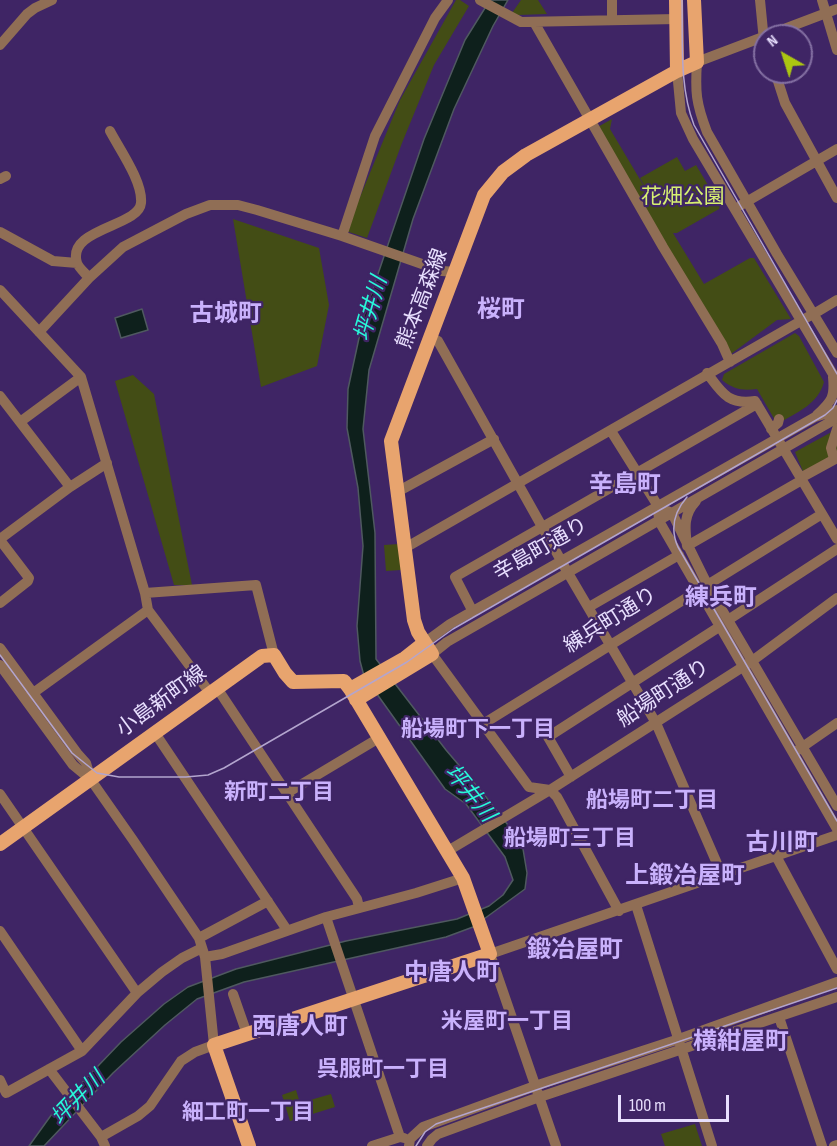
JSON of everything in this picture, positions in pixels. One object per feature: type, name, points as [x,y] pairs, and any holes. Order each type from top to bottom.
[{"type":"main road","points":[[676,0],[676,71]]},
{"type":"main road","points":[[694,0],[697,62]]},
{"type":"main road","name":"熊本高森線","points":[[428,648],[414,620],[392,441],[484,195],[502,172],[526,155],[676,71],[697,62]]},
{"type":"main road","points":[[353,694],[408,663],[428,648]]},
{"type":"main road","points":[[249,1146],[214,1045],[490,954],[463,878],[344,681],[293,682],[274,655]]},
{"type":"main road","name":"小島新町線","points":[[0,844],[262,656],[274,655]]},
{"type":"street","points":[[0,45],[27,14],[52,0]]},
{"type":"street","points":[[342,236],[375,136],[435,18],[448,0]]},
{"type":"street","points":[[480,0],[521,22],[677,19]]},
{"type":"street","points":[[612,0],[612,20]]},
{"type":"street","points":[[760,0],[762,24]]},
{"type":"street","points":[[822,0],[837,50]]},
{"type":"street","points":[[800,24],[837,9]]},
{"type":"street","points":[[534,22],[722,344],[730,362]]},
{"type":"street","points":[[753,44],[697,62],[695,93],[700,113],[707,132],[837,353]]},
{"type":"street","points":[[676,71],[681,113],[699,148],[835,379],[835,392],[830,403],[815,417]]},
{"type":"street","points":[[779,84],[785,103],[837,198]]},
{"type":"street","points":[[89,278],[77,263],[77,250],[94,233],[130,216],[139,209],[141,202],[138,183],[110,131]]},
{"type":"street","points":[[735,208],[837,149]]},
{"type":"street","points":[[39,332],[89,278],[123,247],[186,214],[210,205],[238,205],[342,236],[442,271],[456,273]]},
{"type":"street","points":[[0,232],[53,261],[77,263]]},
{"type":"street","points":[[0,290],[81,377],[145,593],[148,610],[214,691],[287,793],[357,899],[359,907]]},
{"type":"street","points":[[405,548],[837,300]]},
{"type":"street","points":[[430,337],[438,341],[568,573],[656,723],[722,875]]},
{"type":"street","points":[[707,373],[728,398],[745,403],[756,403]]},
{"type":"street","points":[[21,422],[81,377]]},
{"type":"street","points":[[0,396],[70,487]]},
{"type":"street","points":[[756,403],[773,434],[803,478],[837,540]]},
{"type":"street","points":[[473,612],[455,577],[756,403]]},
{"type":"street","name":"辛島町通り","points":[[428,648],[450,624],[658,506],[773,434],[837,410]]},
{"type":"street","name":"辛島町通り","points":[[428,648],[447,642],[837,418]]},
{"type":"street","points":[[773,434],[779,419]]},
{"type":"street","points":[[687,546],[836,458],[831,448],[837,429]]},
{"type":"street","points":[[611,430],[658,506],[659,521],[719,627],[747,664],[798,750],[837,806]]},
{"type":"street","points":[[397,492],[494,440]]},
{"type":"street","points":[[0,603],[29,578],[0,539],[70,487],[107,463]]},
{"type":"street","points":[[687,546],[684,523],[690,508],[703,494]]},
{"type":"street","points":[[658,506],[672,513],[687,546],[728,620],[747,664]]},
{"type":"street","name":"練兵町通り","points":[[483,724],[822,514]]},
{"type":"street","points":[[728,620],[837,549]]},
{"type":"street","points":[[589,607],[679,555]]},
{"type":"street","points":[[145,593],[256,585],[274,655]]},
{"type":"street","name":"船場町通り","points":[[446,852],[571,777],[747,664],[837,598]]},
{"type":"street","points":[[29,696],[148,610]]},
{"type":"street","points":[[571,777],[548,737],[719,627]]},
{"type":"street","points":[[0,648],[29,696]]},
{"type":"street","points":[[428,648],[529,787],[550,790],[557,797],[619,911]]},
{"type":"street","points":[[0,665],[87,763],[91,780],[133,840],[202,948],[207,973],[214,1045],[195,1052],[181,1061],[150,1106],[103,1142],[49,1069]]},
{"type":"street","points":[[798,750],[837,723]]},
{"type":"street","points":[[155,733],[287,930]]},
{"type":"street","points":[[287,793],[379,738]]},
{"type":"street","points":[[798,750],[837,829]]},
{"type":"street","points":[[0,794],[138,993]]},
{"type":"street","points":[[556,1146],[490,954],[837,835]]},
{"type":"street","points":[[776,856],[837,969]]},
{"type":"street","points":[[202,948],[222,954],[326,917],[426,891],[463,878]]},
{"type":"street","points":[[0,1080],[3,1095],[82,1051],[138,993],[182,958],[202,948],[268,901]]},
{"type":"street","points":[[636,905],[712,1146]]},
{"type":"street","points":[[326,917],[353,999],[406,1141]]},
{"type":"street","points":[[0,931],[82,1051]]},
{"type":"street","points":[[427,1146],[438,1134],[681,1045],[837,982]]},
{"type":"street","points":[[233,994],[247,1034]]},
{"type":"street","points":[[372,1146],[406,1141],[423,1127],[535,1086],[779,1017],[837,997]]},
{"type":"street","points":[[779,1017],[822,1146]]},
{"type":"green space","points":[[456,0],[469,6],[434,65],[367,238],[346,231],[400,100]]},
{"type":"green space","points":[[521,0],[538,0],[547,14],[518,15],[512,13]]},
{"type":"green space","name":"花畑公園","points":[[612,119],[610,129],[657,208],[640,178],[677,157],[685,171],[696,165],[720,205],[719,209],[677,233],[673,233],[704,284],[750,258],[754,258],[791,319],[777,320],[731,354],[594,129]]},
{"type":"green space","points":[[233,219],[319,248],[329,305],[317,366],[261,387]]},
{"type":"green space","points":[[795,333],[799,336],[824,382],[812,402],[779,423],[776,422],[757,389],[738,389],[722,380],[724,374]]},
{"type":"green space","points":[[133,375],[154,394],[192,585],[174,585],[115,381]]},
{"type":"green space","points":[[837,429],[837,455],[804,474],[795,452]]},
{"type":"green space","points":[[399,544],[401,570],[386,571],[384,545]]},
{"type":"green space","points":[[296,1090],[300,1103],[331,1094],[335,1107],[290,1121],[282,1095]]},
{"type":"green space","points":[[695,1124],[702,1146],[665,1146],[661,1134]]},
{"type":"water","name":"坪井川","points":[[490,0],[508,0],[493,26],[454,109],[413,219],[369,370],[363,429],[375,533],[376,659],[522,843],[527,873],[525,889],[473,927],[446,937],[244,982],[197,999],[113,1073],[44,1146],[29,1146],[52,1114],[121,1042],[164,1004],[188,987],[236,969],[346,941],[457,919],[489,906],[503,895],[513,880],[505,857],[466,804],[445,789],[364,676],[360,661],[357,626],[363,546],[358,488],[347,428],[348,389],[364,315],[424,139],[465,40]]},
{"type":"water","points":[[142,309],[148,330],[121,338],[115,318]]},
{"type":"tram line","points":[[682,0],[684,79],[694,125],[837,374]]},
{"type":"tram line","points":[[0,655],[72,753],[97,773],[119,777],[208,775],[224,768],[407,662],[453,629],[825,415],[833,408],[837,400]]},
{"type":"tram line","points":[[687,497],[676,515],[674,534],[678,547],[837,821]]},
{"type":"tram line","points":[[416,1146],[425,1132],[436,1124],[837,988]]},
{"type":"district","name":"桜町","points":[[501,311]]},
{"type":"district","name":"古城町","points":[[226,315]]},
{"type":"district","name":"辛島町","points":[[625,486]]},
{"type":"district","name":"練兵町","points":[[721,599]]},
{"type":"district","name":"船場町下一丁目","points":[[478,730]]},
{"type":"district","name":"新町二丁目","points":[[279,793]]},
{"type":"district","name":"船場町二丁目","points":[[652,801]]},
{"type":"district","name":"船場町三丁目","points":[[570,839]]},
{"type":"district","name":"古川町","points":[[782,844]]},
{"type":"district","name":"上鍛冶屋町","points":[[685,877]]},
{"type":"district","name":"鍛冶屋町","points":[[575,951]]},
{"type":"district","name":"中唐人町","points":[[452,974]]},
{"type":"district","name":"米屋町一丁目","points":[[507,1022]]},
{"type":"district","name":"西唐人町","points":[[300,1028]]},
{"type":"district","name":"横紺屋町","points":[[741,1043]]},
{"type":"district","name":"呉服町一丁目","points":[[383,1070]]},
{"type":"district","name":"細工町一丁目","points":[[248,1113]]}]
